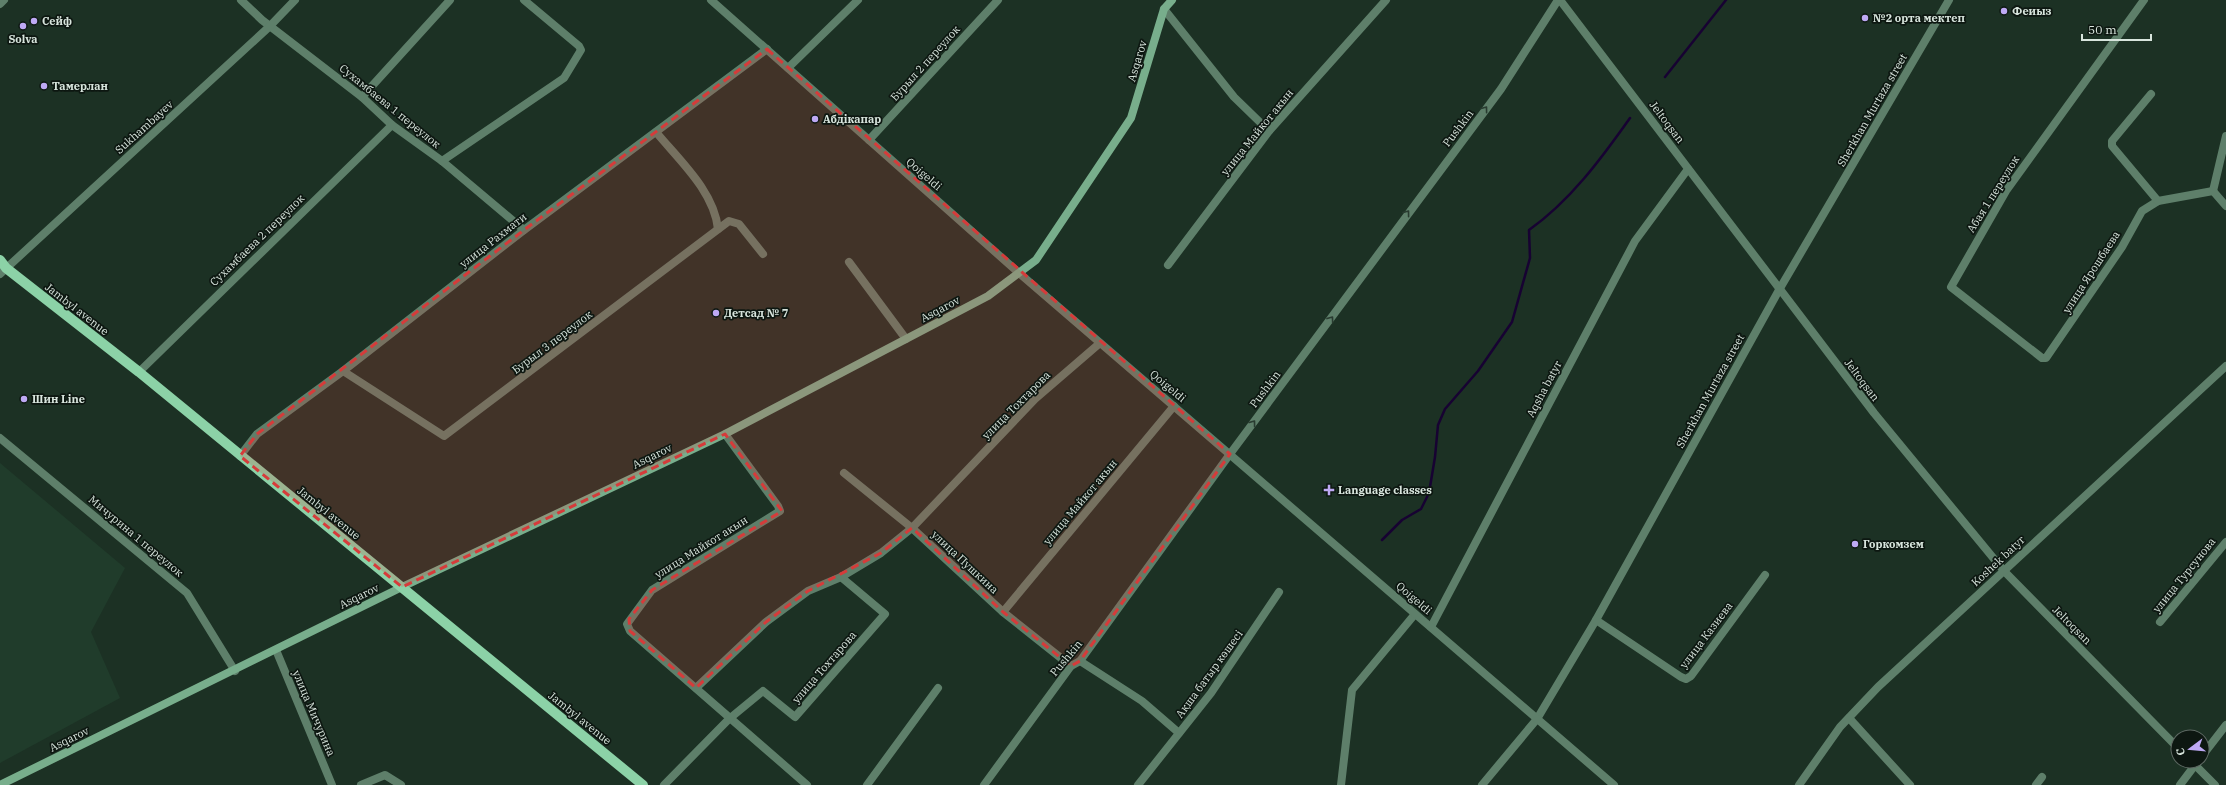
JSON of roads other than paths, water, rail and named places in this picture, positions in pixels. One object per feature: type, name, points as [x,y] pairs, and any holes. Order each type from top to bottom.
[{"type":"main road","name":"Asqarov","points":[[0,785],[402,588],[725,434],[988,296],[1036,260],[1131,118],[1164,9],[1172,0]]},
{"type":"main road","name":"Jambyl avenue","points":[[2,267],[139,372],[643,785]]},
{"type":"street","points":[[0,4],[4,0]]},
{"type":"street","name":"Сухамбаева 1 переулок","points":[[241,0],[270,26],[362,97],[392,125],[442,162],[524,230]]},
{"type":"street","name":"Sukhambayev","points":[[2,267],[270,26],[295,0]]},
{"type":"street","points":[[362,97],[450,0]]},
{"type":"street","points":[[442,162],[564,78],[581,50],[579,46],[524,0]]},
{"type":"street","points":[[788,68],[858,0]]},
{"type":"street","name":"Бурыл 2 переулок","points":[[869,140],[998,0]]},
{"type":"street","name":"улица Майкот акын","points":[[1168,265],[1269,131],[1386,0]]},
{"type":"street","name":"Jeltoqsan","points":[[1559,0],[1874,413],[2004,571],[2170,740]]},
{"type":"street","name":"Pushkin","points":[[984,785],[1071,666],[1080,660],[1230,454],[1501,89],[1559,0]]},
{"type":"street","name":"Sherkhan Murtaza street","points":[[1482,785],[1537,719],[1596,620],[1779,290],[1949,0]]},
{"type":"street","name":"Абая 1 переулок","points":[[2046,358],[2042,358],[1958,293],[1952,288],[1951,285],[2006,191],[2144,0]]},
{"type":"street","name":"Qoigeldi","points":[[715,1],[767,50],[1019,273],[1614,785]]},
{"type":"street","points":[[1164,9],[1234,97],[1269,131]]},
{"type":"street","name":"улица Рахмати","points":[[240,456],[257,434],[343,371],[524,230],[767,50]]},
{"type":"street","points":[[2151,94],[2112,141],[2112,146],[2158,201]]},
{"type":"street","name":"Сухамбаева 2 переулок","points":[[139,372],[392,125]]},
{"type":"street","points":[[656,132],[701,188],[716,215],[718,229]]},
{"type":"street","points":[[2226,136],[2213,191],[2226,206]]},
{"type":"street","name":"Aqsha batyr","points":[[1431,627],[1635,241],[1688,169]]},
{"type":"street","name":"улица Ярошбаева","points":[[2046,358],[2122,247],[2142,211],[2158,201],[2213,191]]},
{"type":"street","name":"Бурыл 3 переулок","points":[[343,371],[442,435],[447,435],[729,221],[734,221],[739,224],[763,254]]},
{"type":"street","points":[[849,262],[906,339]]},
{"type":"street","name":"улица Тохтарова","points":[[696,688],[766,622],[808,591],[841,577],[881,553],[912,528],[1034,399],[1100,343]]},
{"type":"street","name":"Koshek batyr","points":[[1799,785],[1849,718],[1878,687],[2226,366]]},
{"type":"street","name":"улица Майкот акын","points":[[1004,612],[1174,406]]},
{"type":"street","name":"улица Майкот акын","points":[[725,434],[778,506],[780,511],[652,590],[627,624],[630,631],[696,688],[729,719],[808,785]]},
{"type":"street","name":"Мичурина 1 переулок","points":[[0,438],[187,593],[235,671]]},
{"type":"street","name":"улица Пушкина","points":[[844,473],[912,528],[1004,612],[1071,666]]},
{"type":"street","name":"улица Турсунова","points":[[2160,622],[2226,542]]},
{"type":"street","name":"улица Казиева","points":[[1596,620],[1680,677],[1686,678],[1691,676],[1765,575]]},
{"type":"street","name":"улица Тохтарова","points":[[664,785],[729,719],[763,691],[795,717],[885,614],[841,577]]},
{"type":"street","name":"Ақша батыр көшесі","points":[[1138,785],[1211,693],[1279,592]]},
{"type":"street","points":[[1341,785],[1352,690],[1415,614]]},
{"type":"street","name":"улица Мичурина","points":[[276,650],[332,785]]},
{"type":"street","points":[[1080,660],[1142,701],[1179,733]]},
{"type":"street","points":[[867,785],[938,688]]},
{"type":"street","points":[[1849,718],[1910,785]]},
{"type":"street","points":[[2210,746],[2226,725]]},
{"type":"street","points":[[2180,785],[2190,769]]},
{"type":"street","points":[[2201,769],[2215,785]]},
{"type":"street","points":[[361,785],[385,775],[401,785]]},
{"type":"street","points":[[2036,785],[2042,777]]},
{"type":"waterway","points":[[1665,77],[1726,0]]},
{"type":"waterway","points":[[1382,540],[1402,520],[1421,509],[1429,493],[1435,457],[1438,425],[1445,409],[1478,371],[1512,322],[1530,258],[1529,230],[1544,219],[1571,193],[1608,149],[1630,118]]},
{"type":"place","name":"Феиыз","points":[[2004,11]]},
{"type":"place","name":"№2 орта мектеп","points":[[1865,18]]},
{"type":"place","name":"Сейф","points":[[34,21]]},
{"type":"place","name":"Solva","points":[[23,26]]},
{"type":"place","name":"Тамерлан","points":[[44,86]]},
{"type":"place","name":"Абдiкапар","points":[[815,119]]},
{"type":"place","name":"Детсад № 7","points":[[716,313]]},
{"type":"place","name":"Шин Line","points":[[24,399]]},
{"type":"place","name":"Language classes","points":[[1329,490]]},
{"type":"place","name":"Горкомзем","points":[[1855,544]]}]
